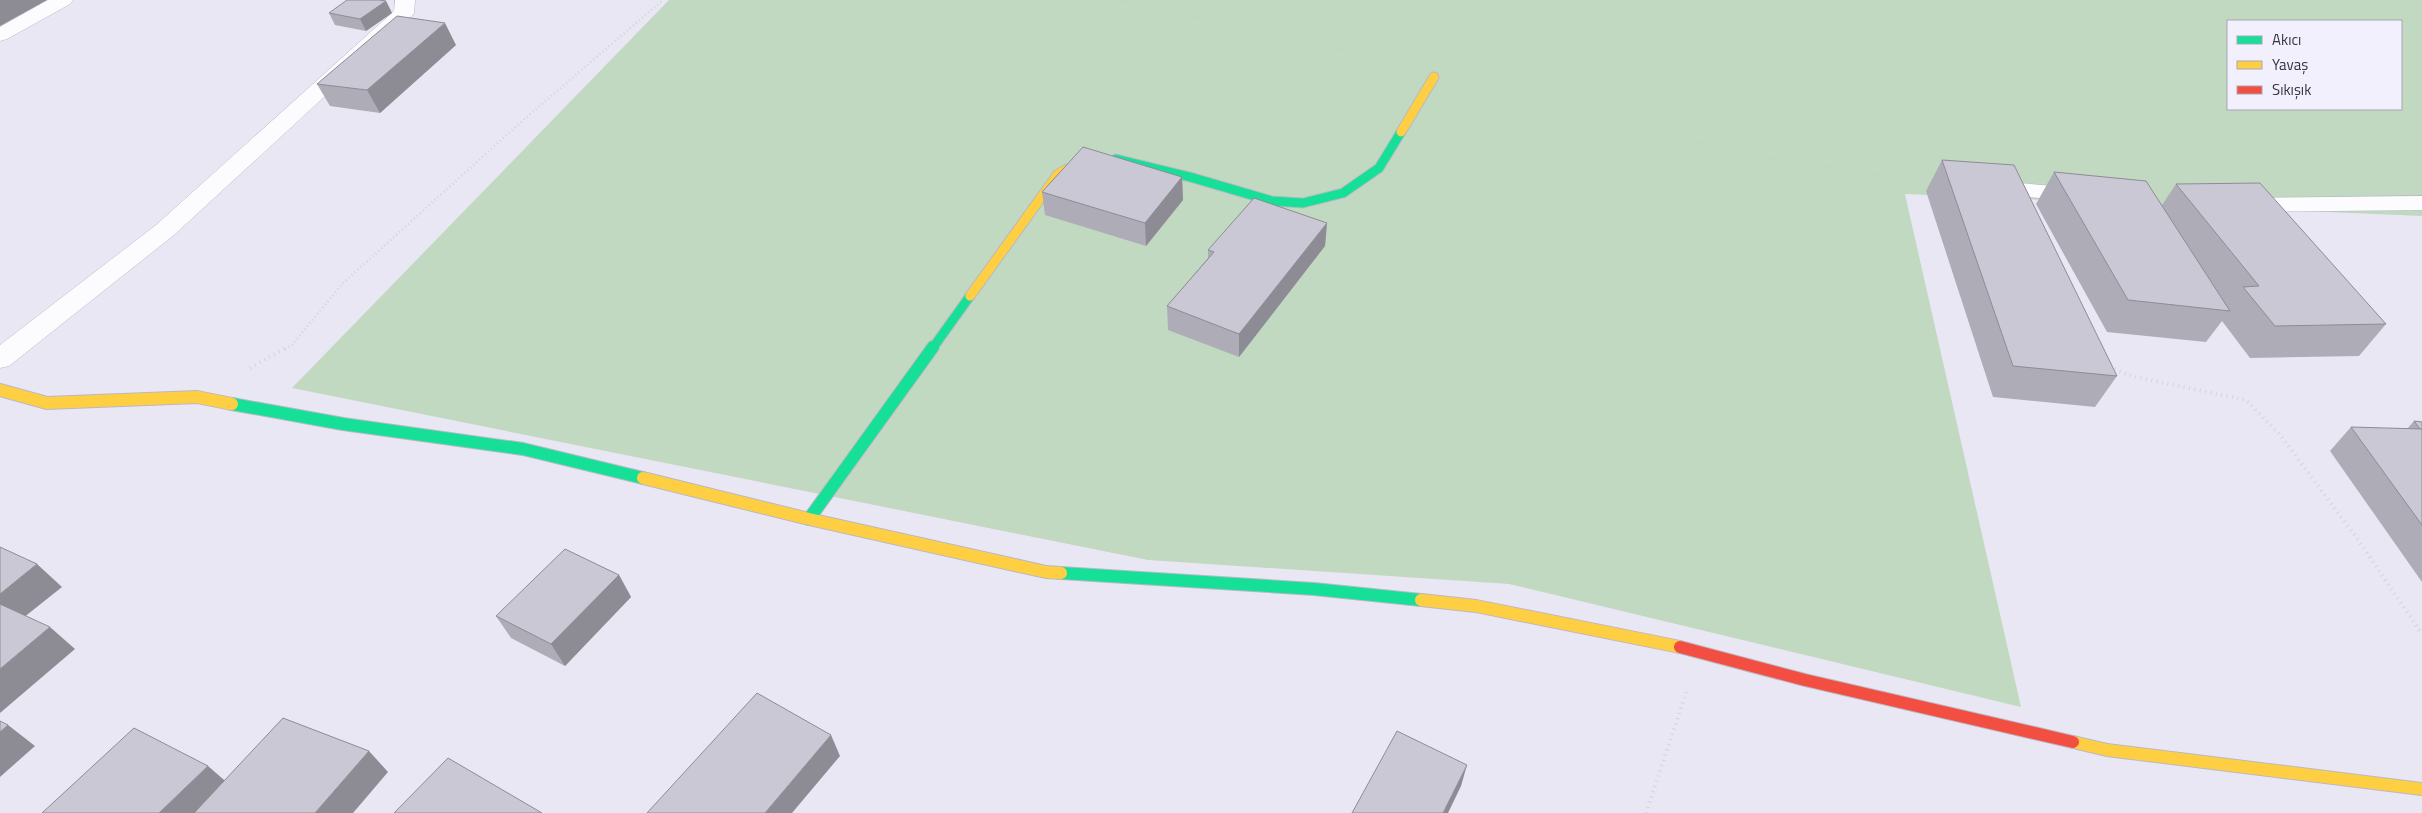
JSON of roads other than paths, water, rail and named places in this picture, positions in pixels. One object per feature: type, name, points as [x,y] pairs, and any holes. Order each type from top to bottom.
[{"type":"street","points":[[0,35],[64,0]]},
{"type":"street","points":[[0,359],[165,230],[218,184],[404,13],[406,0]]},
{"type":"street","points":[[1105,160],[1114,159],[1181,175],[1272,201],[1303,202],[1343,192],[1379,168],[1434,77]]},
{"type":"street","points":[[808,519],[1058,174],[1078,163]]},
{"type":"street","points":[[2006,189],[2100,197]]},
{"type":"street","points":[[2223,204],[2271,206],[2422,203]]},
{"type":"street","points":[[0,390],[47,403],[197,397],[344,424],[523,449],[808,519],[1046,572],[1314,589],[1476,606],[1701,651],[1805,680],[2107,750],[2422,790]]}]
